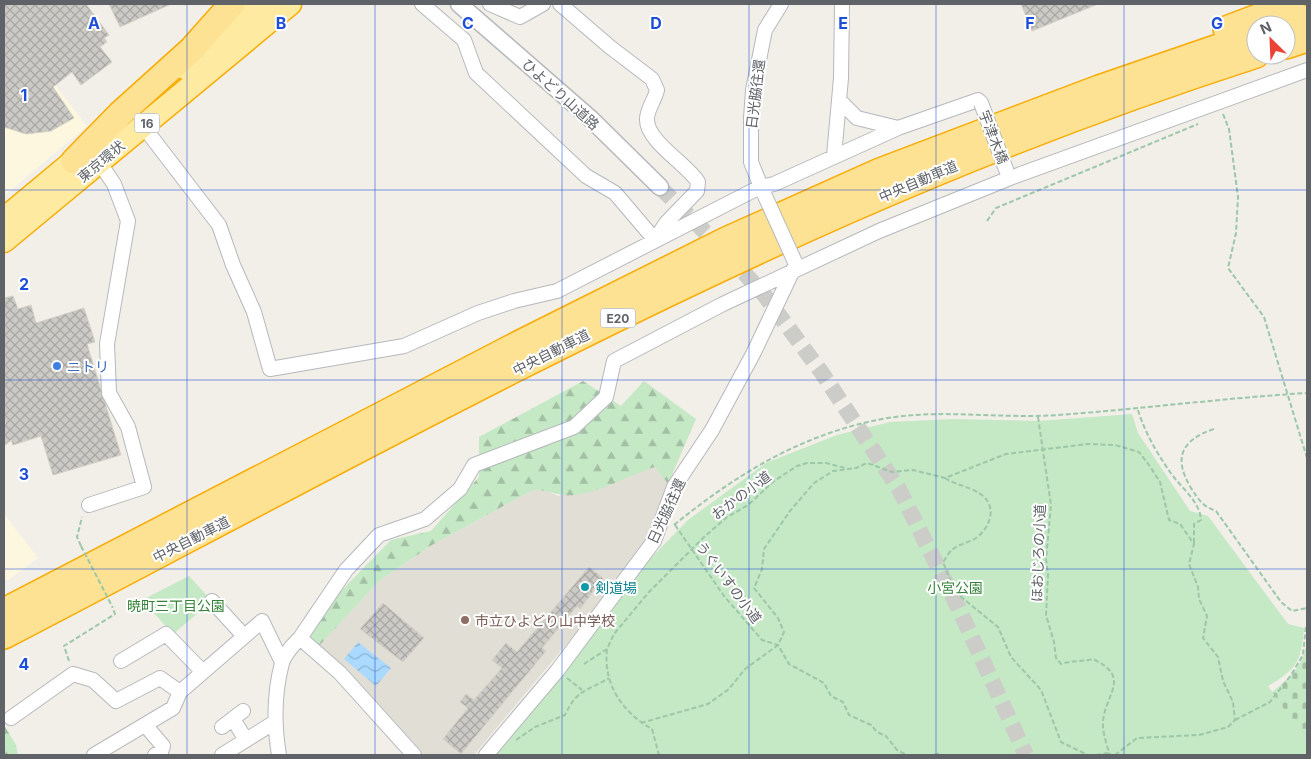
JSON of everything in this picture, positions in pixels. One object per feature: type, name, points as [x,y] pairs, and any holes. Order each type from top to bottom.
[{"type":"highway","name":"東京環状","points":[[4,219],[74,161],[166,95],[254,10],[290,4]]},
{"type":"highway","points":[[1000,124],[1202,39],[1292,4]]},
{"type":"highway","points":[[74,161],[120,114],[191,50],[254,10]]},
{"type":"highway","name":"中央自動車道","points":[[4,611],[520,343],[726,240],[880,171],[1000,124],[1204,50],[1246,37]]},
{"type":"highway","name":"中央自動車道","points":[[4,636],[524,366],[720,269],[974,157],[1104,106],[1246,58]]},
{"type":"highway","name":"東京環状","points":[[4,241],[143,126],[166,95]]},
{"type":"street","points":[[422,4],[464,40],[476,73],[586,176],[615,193],[655,240]]},
{"type":"street","name":"ひよどり山道路","points":[[460,4],[591,119],[660,187]]},
{"type":"street","points":[[490,4],[520,17],[543,4]]},
{"type":"street","points":[[560,4],[610,48],[652,80],[657,90],[647,124],[658,142],[698,182],[697,191],[666,223],[655,240]]},
{"type":"street","name":"日光脇往還","points":[[486,755],[557,671],[654,541],[674,487],[712,430],[795,266],[763,192],[749,152],[754,90],[765,30],[780,4]]},
{"type":"street","points":[[834,156],[840,101],[842,4]]},
{"type":"street","points":[[279,755],[275,722],[282,662],[346,570],[380,536],[425,519],[460,489],[474,465],[574,427],[606,397],[614,362],[659,336],[795,266],[1008,175],[1307,70]]},
{"type":"street","name":"宇津木橋","points":[[898,128],[978,100],[981,103],[1008,175]]},
{"type":"street","points":[[840,101],[857,118],[898,128]]},
{"type":"street","points":[[143,126],[219,225],[233,265],[254,312],[270,369],[404,346],[478,313],[514,301],[557,291],[655,240],[763,192],[774,184],[898,128]]},
{"type":"street","points":[[90,505],[144,487],[128,427],[109,392],[107,344],[128,221],[114,184],[99,162]]},
{"type":"street","points":[[212,601],[244,636]]},
{"type":"street","points":[[94,755],[146,726],[173,708],[180,692],[262,621],[282,662]]},
{"type":"street","points":[[122,661],[166,634],[203,672]]},
{"type":"street","points":[[300,638],[340,673],[414,755]]},
{"type":"street","points":[[11,718],[73,674],[93,680],[116,700],[160,678],[180,692]]},
{"type":"street","points":[[233,719],[246,740]]},
{"type":"street","points":[[222,755],[275,722]]},
{"type":"street","points":[[146,726],[163,746],[161,752],[155,755]]},
{"type":"path","points":[[1215,117],[1223,114],[1229,129],[1238,196],[1236,232],[1228,268],[1264,317],[1307,458]]},
{"type":"path","points":[[987,221],[996,208],[1198,124]]},
{"type":"path","points":[[654,541],[712,494],[765,460],[836,431],[888,418],[954,415],[1038,416],[1138,410],[1307,393]]},
{"type":"path","points":[[1138,410],[1144,430],[1171,474],[1200,509],[1201,520],[1194,524],[1194,544],[1189,564],[1198,587],[1199,599],[1207,616],[1204,638],[1218,657],[1223,681],[1233,702],[1235,720]]},
{"type":"path","name":"ほおじろの小道","points":[[1038,416],[1052,505],[1046,560],[1048,575],[1046,615],[1054,642],[1056,658],[1061,664],[1071,660],[1080,662],[1093,658],[1105,664],[1114,677],[1114,688],[1102,724],[1109,754]]},
{"type":"path","points":[[1214,429],[1198,434],[1187,444],[1180,457],[1182,474],[1203,507],[1216,511],[1281,602],[1292,611],[1307,608]]},
{"type":"path","points":[[945,478],[1006,454],[1042,448],[1088,444],[1114,445],[1139,452],[1160,482],[1169,520],[1180,524],[1194,544]]},
{"type":"path","name":"おかの小道","points":[[584,664],[607,649],[614,634],[649,592],[715,526],[748,505],[767,487],[797,466],[807,463],[826,463],[847,468]]},
{"type":"path","points":[[641,722],[708,704],[729,689],[745,669],[778,645],[784,632],[778,618],[754,588],[762,569],[764,549],[790,511],[814,484],[833,470],[867,463],[892,472],[913,470],[945,478],[951,482],[971,488],[984,497],[991,508],[991,520],[977,538],[951,550],[943,562],[955,592],[998,627],[1011,656],[1041,690],[1061,742],[1088,755]]},
{"type":"path","points":[[73,674],[64,646],[115,614],[77,537],[84,509],[90,505]]},
{"type":"path","name":"うぐいすの小道","points":[[675,524],[724,596],[762,640],[778,645],[789,664],[824,683],[832,696],[843,702],[849,715],[871,725],[877,732],[886,736],[897,750],[907,755]]},
{"type":"path","points":[[1115,755],[1137,738],[1199,735],[1228,727],[1235,720],[1270,702],[1291,675],[1303,655],[1306,625]]},
{"type":"path","points":[[607,649],[605,664],[609,678],[627,712],[652,729],[659,755]]},
{"type":"path","points":[[557,671],[582,690]]},
{"type":"path","points":[[513,742],[535,727],[565,715],[571,702],[582,690],[592,688],[609,678]]},
{"type":"path","points":[[934,755],[940,753],[941,755]]},
{"type":"path","points":[[1096,755],[1109,754]]},
{"type":"shaded area","points":[[4,20],[87,126],[4,196]]},
{"type":"shaded area","name":"市立ひよどり山中学校","points":[[655,467],[668,484],[655,521],[644,543],[609,593],[474,755],[416,755],[318,647],[379,581],[432,545],[533,490],[543,489],[558,496]]},
{"type":"shaded area","points":[[4,514],[38,558],[7,581],[4,577]]},
{"type":"green space","points":[[583,381],[621,406],[644,381],[696,419],[668,484],[655,467],[605,487],[574,495],[533,490],[432,545],[379,581],[318,647],[308,640],[340,592],[391,540],[431,531],[479,477],[479,437]]},
{"type":"green space","name":"小宮公園","points":[[1132,414],[1138,433],[1190,511],[1208,516],[1288,624],[1304,628],[1301,649],[1296,663],[1285,675],[1268,686],[1307,742],[1307,755],[493,755],[650,559],[688,520],[766,463],[837,435],[890,422],[953,419],[1039,421]]},
{"type":"green space","name":"暁町三丁目公園","points":[[189,576],[212,601],[173,634],[142,600]]},
{"type":"green space","points":[[1307,641],[1307,742],[1272,692],[1285,682],[1295,670],[1303,657]]},
{"type":"green space","points":[[4,725],[16,745],[18,755],[4,755]]},
{"type":"water","points":[[358,642],[391,668],[376,686],[344,659]]},
{"type":"building","points":[[4,4],[86,4],[109,35],[104,38],[107,42],[100,47],[112,62],[81,85],[72,72],[53,87],[74,118],[51,131],[26,134],[4,127]]},
{"type":"building","points":[[109,4],[171,4],[120,27]]},
{"type":"building","points":[[1021,4],[1098,4],[1032,31]]},
{"type":"building","points":[[13,296],[18,309],[31,305],[36,323],[84,308],[95,342],[87,344],[121,455],[53,475],[41,436],[13,445],[11,440],[4,446],[4,425],[6,423],[4,417],[4,298]]},
{"type":"building","points":[[589,567],[603,578],[580,609],[577,606],[542,648],[546,651],[461,754],[443,739],[468,708],[460,702],[466,694],[474,700],[502,668],[492,660],[506,643],[517,652]]},
{"type":"building","points":[[383,603],[424,638],[403,662],[360,629]]},
{"type":"tunnel","points":[[660,187],[730,257],[765,296],[822,373],[899,489],[959,609],[1026,755]]},
{"type":"place","name":"ニトリ","points":[[57,366]]},
{"type":"place","name":"剣道場","points":[[585,587]]},
{"type":"place","name":"市立ひよどり山中学校","points":[[465,620]]}]
